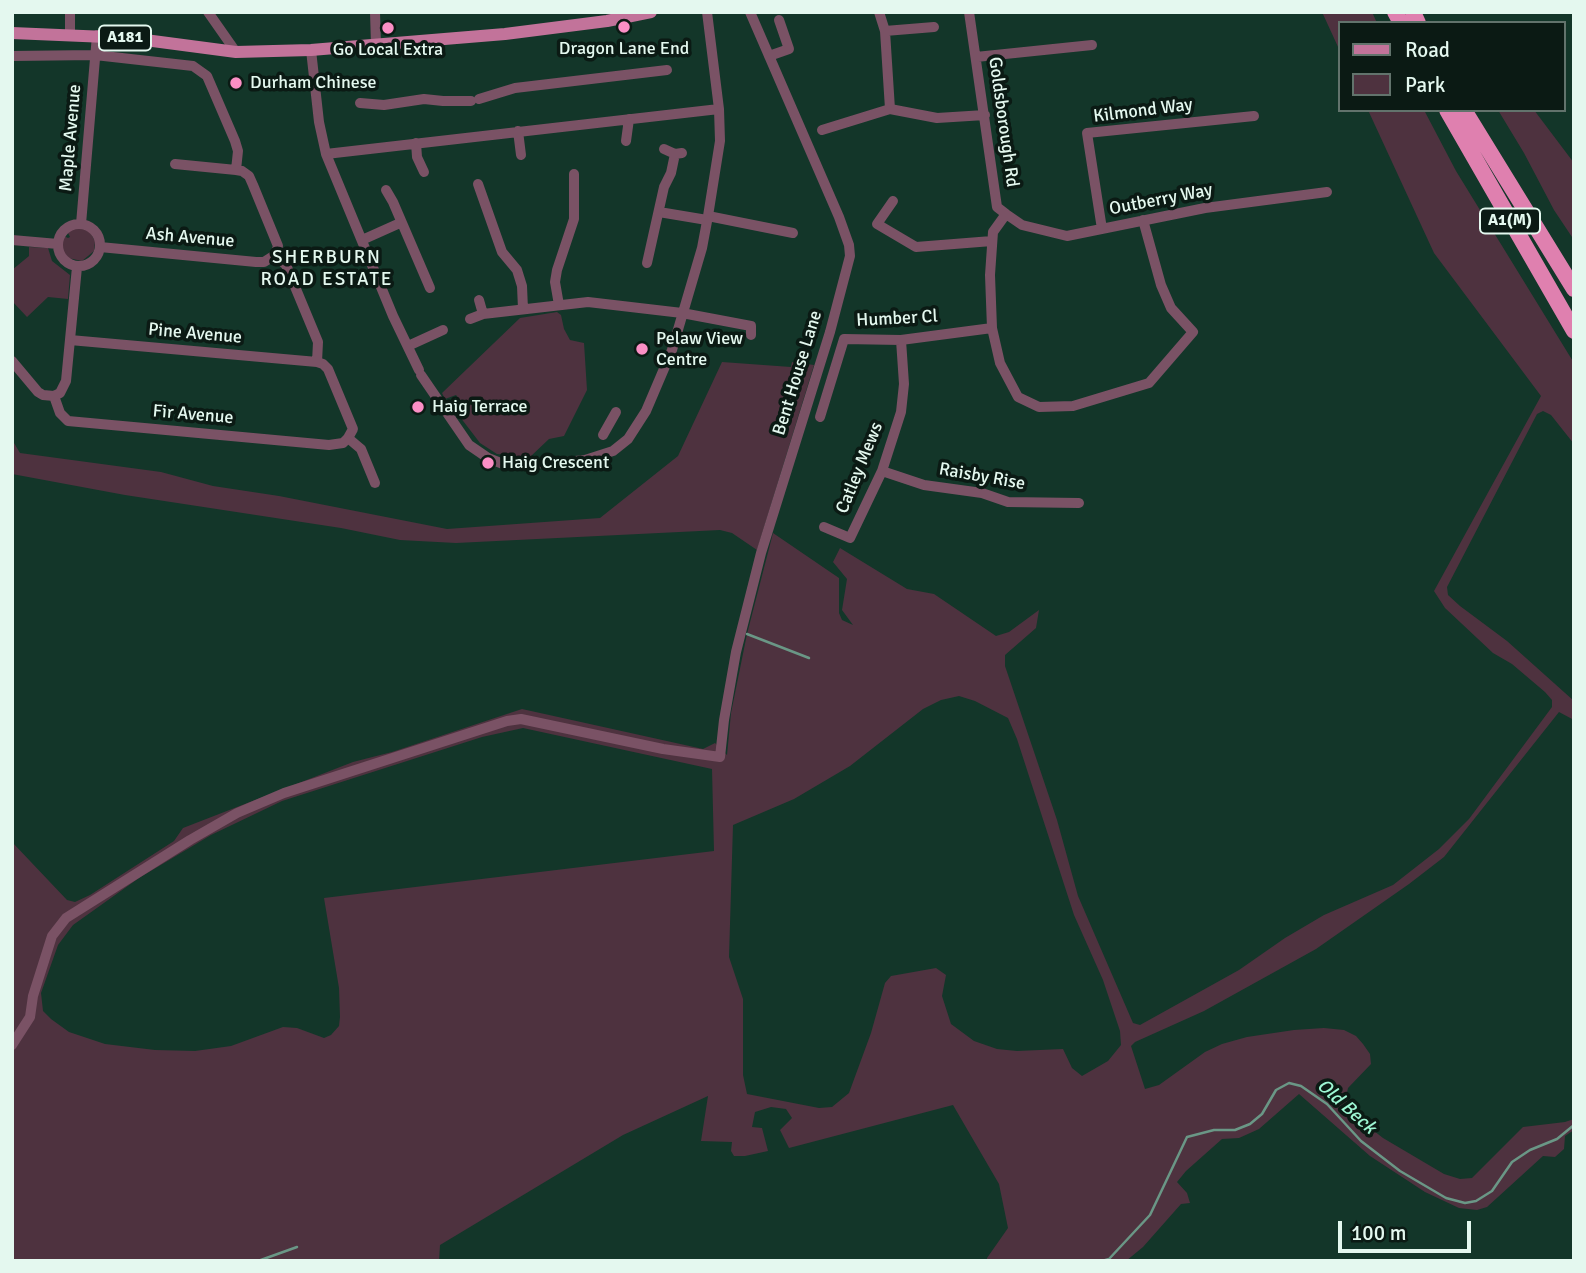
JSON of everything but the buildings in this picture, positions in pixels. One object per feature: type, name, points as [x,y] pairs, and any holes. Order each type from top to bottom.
[{"type":"highway","name":"A1(M)","points":[[1448,112],[1574,331]]},
{"type":"highway","name":"A1(M)","points":[[1465,112],[1574,289]]},
{"type":"main road","name":"A181","points":[[12,33],[97,35],[236,52],[311,50],[505,34],[607,21],[651,12]]},
{"type":"street","points":[[70,12],[70,34]]},
{"type":"street","points":[[208,12],[236,52]]},
{"type":"street","points":[[375,12],[376,45]]},
{"type":"street","points":[[311,50],[326,154],[420,372],[469,445],[488,458],[503,464],[556,463],[584,460],[613,451],[638,427],[657,386],[682,313],[708,218],[720,141],[719,109],[707,12]]},
{"type":"street","name":"Bent House Lane","points":[[12,1045],[30,1017],[33,996],[52,936],[66,918],[237,813],[284,793],[507,720],[521,719],[663,749],[720,757],[736,652],[751,590],[830,332],[850,256],[846,234],[750,12]]},
{"type":"street","points":[[879,12],[886,31],[890,109]]},
{"type":"street","name":"Goldsborough Rd","points":[[969,12],[998,207],[1006,214]]},
{"type":"street","points":[[769,56],[794,47],[779,20]]},
{"type":"street","points":[[886,31],[934,27]]},
{"type":"street","name":"Maple Avenue","points":[[81,224],[97,35]]},
{"type":"street","points":[[976,57],[1092,46]]},
{"type":"street","points":[[12,56],[95,55],[193,66],[207,76],[235,141],[238,151],[236,170]]},
{"type":"street","points":[[360,103],[384,105],[424,99],[443,102],[475,100],[515,88],[667,70]]},
{"type":"street","points":[[326,154],[719,109]]},
{"type":"street","points":[[822,130],[890,109],[937,118],[985,115]]},
{"type":"street","name":"Kilmond Way","points":[[1102,229],[1087,133],[1254,116]]},
{"type":"street","points":[[626,141],[629,119]]},
{"type":"street","points":[[518,131],[521,155]]},
{"type":"street","points":[[416,143],[417,157],[424,172]]},
{"type":"street","points":[[647,263],[674,152]]},
{"type":"street","points":[[175,164],[242,170],[249,176],[278,246],[275,255],[286,265],[318,342],[317,362],[328,369],[353,429],[348,438],[361,449],[374,483]]},
{"type":"street","points":[[559,305],[556,270],[574,219],[574,174]]},
{"type":"street","points":[[478,184],[502,252],[517,270],[522,286],[523,309]]},
{"type":"street","points":[[386,190],[430,288]]},
{"type":"street","name":"Outberry Way","points":[[1006,214],[1022,225],[1067,236],[1230,204],[1327,192]]},
{"type":"street","points":[[893,201],[877,224],[916,247],[992,241]]},
{"type":"street","points":[[659,212],[793,233]]},
{"type":"street","points":[[1006,214],[993,232],[990,275],[992,328],[1000,363],[1018,397],[1039,407],[1073,406],[1149,383],[1193,332],[1171,308],[1161,285],[1143,220]]},
{"type":"street","points":[[362,240],[400,223]]},
{"type":"street","points":[[81,224],[94,230],[98,235],[100,247],[93,262],[76,267],[62,259],[58,244],[65,229],[81,224]]},
{"type":"street","points":[[12,240],[58,244]]},
{"type":"street","name":"Ash Avenue","points":[[100,247],[264,262],[275,255]]},
{"type":"street","points":[[12,361],[38,392],[51,396],[60,393],[66,382],[76,267]]},
{"type":"street","points":[[479,300],[482,314]]},
{"type":"street","points":[[470,319],[482,314],[588,302],[682,313],[755,327]]},
{"type":"street","name":"Humber Cl","points":[[820,417],[844,339],[901,340],[992,328]]},
{"type":"street","points":[[408,346],[443,330]]},
{"type":"street","name":"Catley Mews","points":[[824,527],[850,538],[882,471],[901,411],[904,384],[901,340]]},
{"type":"street","name":"Pine Avenue","points":[[70,341],[317,362]]},
{"type":"street","name":"Fir Avenue","points":[[51,396],[60,413],[68,421],[329,445],[343,443],[348,438]]},
{"type":"street","points":[[603,435],[616,412]]},
{"type":"street","points":[[610,423],[625,442]]},
{"type":"street","name":"Raisby Rise","points":[[882,471],[924,485],[982,493],[1008,502],[1079,503]]},
{"type":"green space","points":[[1322,12],[1372,12],[1376,21],[1338,21],[1338,47]]},
{"type":"green space","points":[[1369,112],[1425,112],[1456,171],[1574,363],[1574,444],[1551,415],[1543,411],[1537,414],[1447,587],[1448,595],[1460,606],[1507,641],[1574,701],[1574,720],[1559,712],[1444,857],[1409,884],[1316,949],[1204,1011],[1131,1046],[1145,1089],[1159,1085],[1205,1052],[1222,1044],[1294,1030],[1344,1030],[1356,1036],[1363,1044],[1370,1054],[1371,1064],[1348,1088],[1346,1097],[1349,1106],[1360,1120],[1383,1138],[1444,1174],[1460,1179],[1472,1178],[1523,1127],[1574,1119],[1574,1130],[1565,1136],[1564,1149],[1555,1157],[1543,1156],[1487,1207],[1477,1210],[1459,1208],[1425,1192],[1370,1156],[1299,1094],[1259,1129],[1239,1138],[1222,1139],[1186,1171],[1177,1182],[1187,1193],[1190,1203],[1181,1204],[1143,1247],[1126,1261],[987,1261],[1008,1228],[999,1184],[953,1105],[789,1148],[780,1130],[792,1118],[786,1109],[771,1107],[755,1112],[752,1127],[762,1128],[768,1151],[734,1156],[731,1151],[732,1142],[701,1141],[708,1096],[623,1135],[440,1245],[439,1261],[12,1261],[12,842],[67,900],[75,902],[174,841],[183,828],[353,762],[392,752],[522,709],[703,749],[715,743],[727,755],[731,713],[747,634],[773,533],[839,578],[839,613],[842,620],[853,625],[842,610],[847,579],[833,562],[840,548],[907,589],[934,594],[996,636],[1009,632],[1039,610],[1036,628],[1005,655],[1005,666],[1057,820],[1078,896],[1133,1023],[1140,1025],[1239,970],[1324,915],[1393,885],[1439,849],[1469,819],[1552,707],[1552,700],[1545,692],[1512,664],[1493,653],[1445,608],[1434,591],[1541,396],[1434,253]],"holes":[[[959,696],[1008,718],[1017,739],[1074,915],[1103,980],[1120,1031],[1121,1045],[1108,1061],[1082,1076],[1072,1068],[1063,1049],[1017,1051],[997,1049],[974,1041],[951,1024],[942,996],[946,975],[936,968],[891,976],[885,983],[871,1033],[849,1093],[832,1107],[819,1108],[747,1094],[743,1075],[743,999],[729,957],[733,825],[794,799],[850,766],[923,709],[941,700]],[[523,728],[712,769],[714,851],[324,898],[339,988],[340,1017],[339,1026],[324,1038],[297,1028],[283,1027],[231,1046],[195,1051],[155,1050],[105,1044],[69,1032],[43,1011],[41,993],[58,945],[73,925],[139,878],[211,835],[282,801],[482,737]]]},
{"type":"green space","points":[[1499,112],[1536,112],[1574,163],[1574,240],[1554,210]]},
{"type":"green space","points":[[72,229],[90,232],[95,241],[94,251],[82,261],[68,258],[61,248],[64,236],[70,237],[68,233]]},
{"type":"green space","points":[[29,247],[48,248],[52,261],[70,275],[68,299],[48,297],[27,317],[12,301],[12,270],[29,256]]},
{"type":"green space","points":[[557,312],[561,315],[570,340],[584,343],[587,390],[564,436],[549,439],[530,457],[497,454],[480,443],[457,413],[465,406],[456,395],[445,399],[442,393],[520,318]]},
{"type":"green space","points":[[722,362],[791,367],[792,362],[814,365],[757,550],[732,533],[720,530],[456,543],[400,540],[12,474],[14,443],[20,453],[161,472],[213,486],[447,529],[600,518],[678,456]]},
{"type":"waterway","points":[[747,634],[809,658]]},
{"type":"waterway","name":"Old Beck","points":[[1102,1261],[1109,1259],[1150,1215],[1187,1137],[1214,1130],[1235,1130],[1250,1124],[1262,1114],[1276,1090],[1289,1083],[1301,1086],[1327,1104],[1361,1141],[1400,1171],[1446,1198],[1465,1203],[1476,1201],[1492,1191],[1512,1162],[1530,1150],[1557,1139],[1574,1125]]},
{"type":"waterway","points":[[258,1261],[297,1247]]},
{"type":"place","name":"Dragon Lane End","points":[[624,27]]},
{"type":"place","name":"Go Local Extra","points":[[388,28]]},
{"type":"place","name":"Durham Chinese","points":[[236,83]]},
{"type":"place","name":"Pelaw View Centre","points":[[642,349]]},
{"type":"place","name":"Haig Terrace","points":[[418,407]]},
{"type":"place","name":"Haig Crescent","points":[[488,463]]},
{"type":"district","name":"SHERBURN ROAD ESTATE","points":[[327,269]]}]
